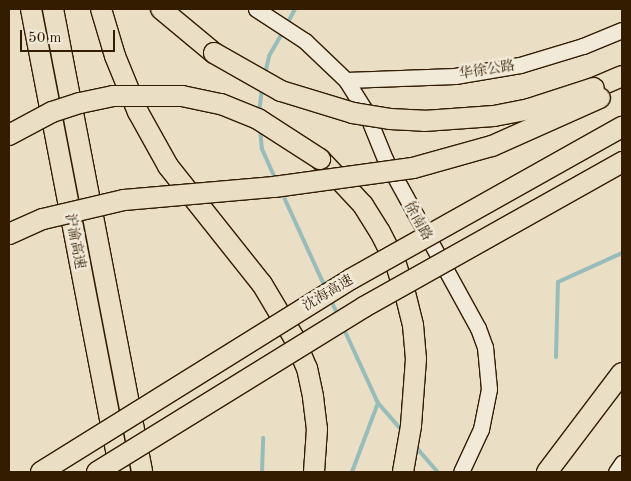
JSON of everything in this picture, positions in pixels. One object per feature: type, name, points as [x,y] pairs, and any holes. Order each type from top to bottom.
[{"type":"highway","name":"沪渝高速","points":[[31,9],[120,472]]},
{"type":"highway","name":"沪渝高速","points":[[53,9],[142,472]]},
{"type":"highway","points":[[101,9],[115,56],[138,112],[168,166],[262,284],[294,338],[307,368],[313,397],[317,429],[314,472]]},
{"type":"highway","points":[[161,9],[214,54],[281,91],[352,113],[390,119],[424,121],[494,116],[622,86]]},
{"type":"highway","points":[[9,234],[43,219],[124,200],[292,185],[413,168],[492,146],[597,93],[622,76]]},
{"type":"highway","points":[[9,135],[52,112],[80,103],[113,96],[182,96],[221,104],[258,119],[320,159],[363,205],[395,261],[413,325],[414,394],[404,466]]},
{"type":"highway","name":"沈海高速","points":[[41,472],[351,280],[622,128]]},
{"type":"highway","points":[[97,472],[347,318],[622,162]]},
{"type":"highway","points":[[548,472],[622,373]]},
{"type":"highway","points":[[564,472],[622,383]]},
{"type":"street","name":"徐南路","points":[[256,9],[306,41],[346,80],[365,110],[386,159],[469,311],[485,347],[489,389],[486,410],[463,469]]},
{"type":"street","name":"华徐公路","points":[[346,80],[454,76],[520,65],[584,46],[622,30]]},
{"type":"street","points":[[616,472],[622,463]]},
{"type":"waterway","points":[[287,24],[295,9]]},
{"type":"waterway","points":[[265,74],[269,56],[284,30]]},
{"type":"waterway","points":[[259,113],[262,88]]},
{"type":"waterway","points":[[260,128],[262,149],[276,180]]},
{"type":"waterway","points":[[282,193],[326,289]]},
{"type":"waterway","points":[[556,357],[558,282],[622,253]]},
{"type":"waterway","points":[[331,300],[338,316]]},
{"type":"waterway","points":[[343,327],[378,403],[402,431]]},
{"type":"waterway","points":[[352,472],[378,403]]},
{"type":"waterway","points":[[262,472],[263,438]]},
{"type":"waterway","points":[[415,446],[438,472]]}]
